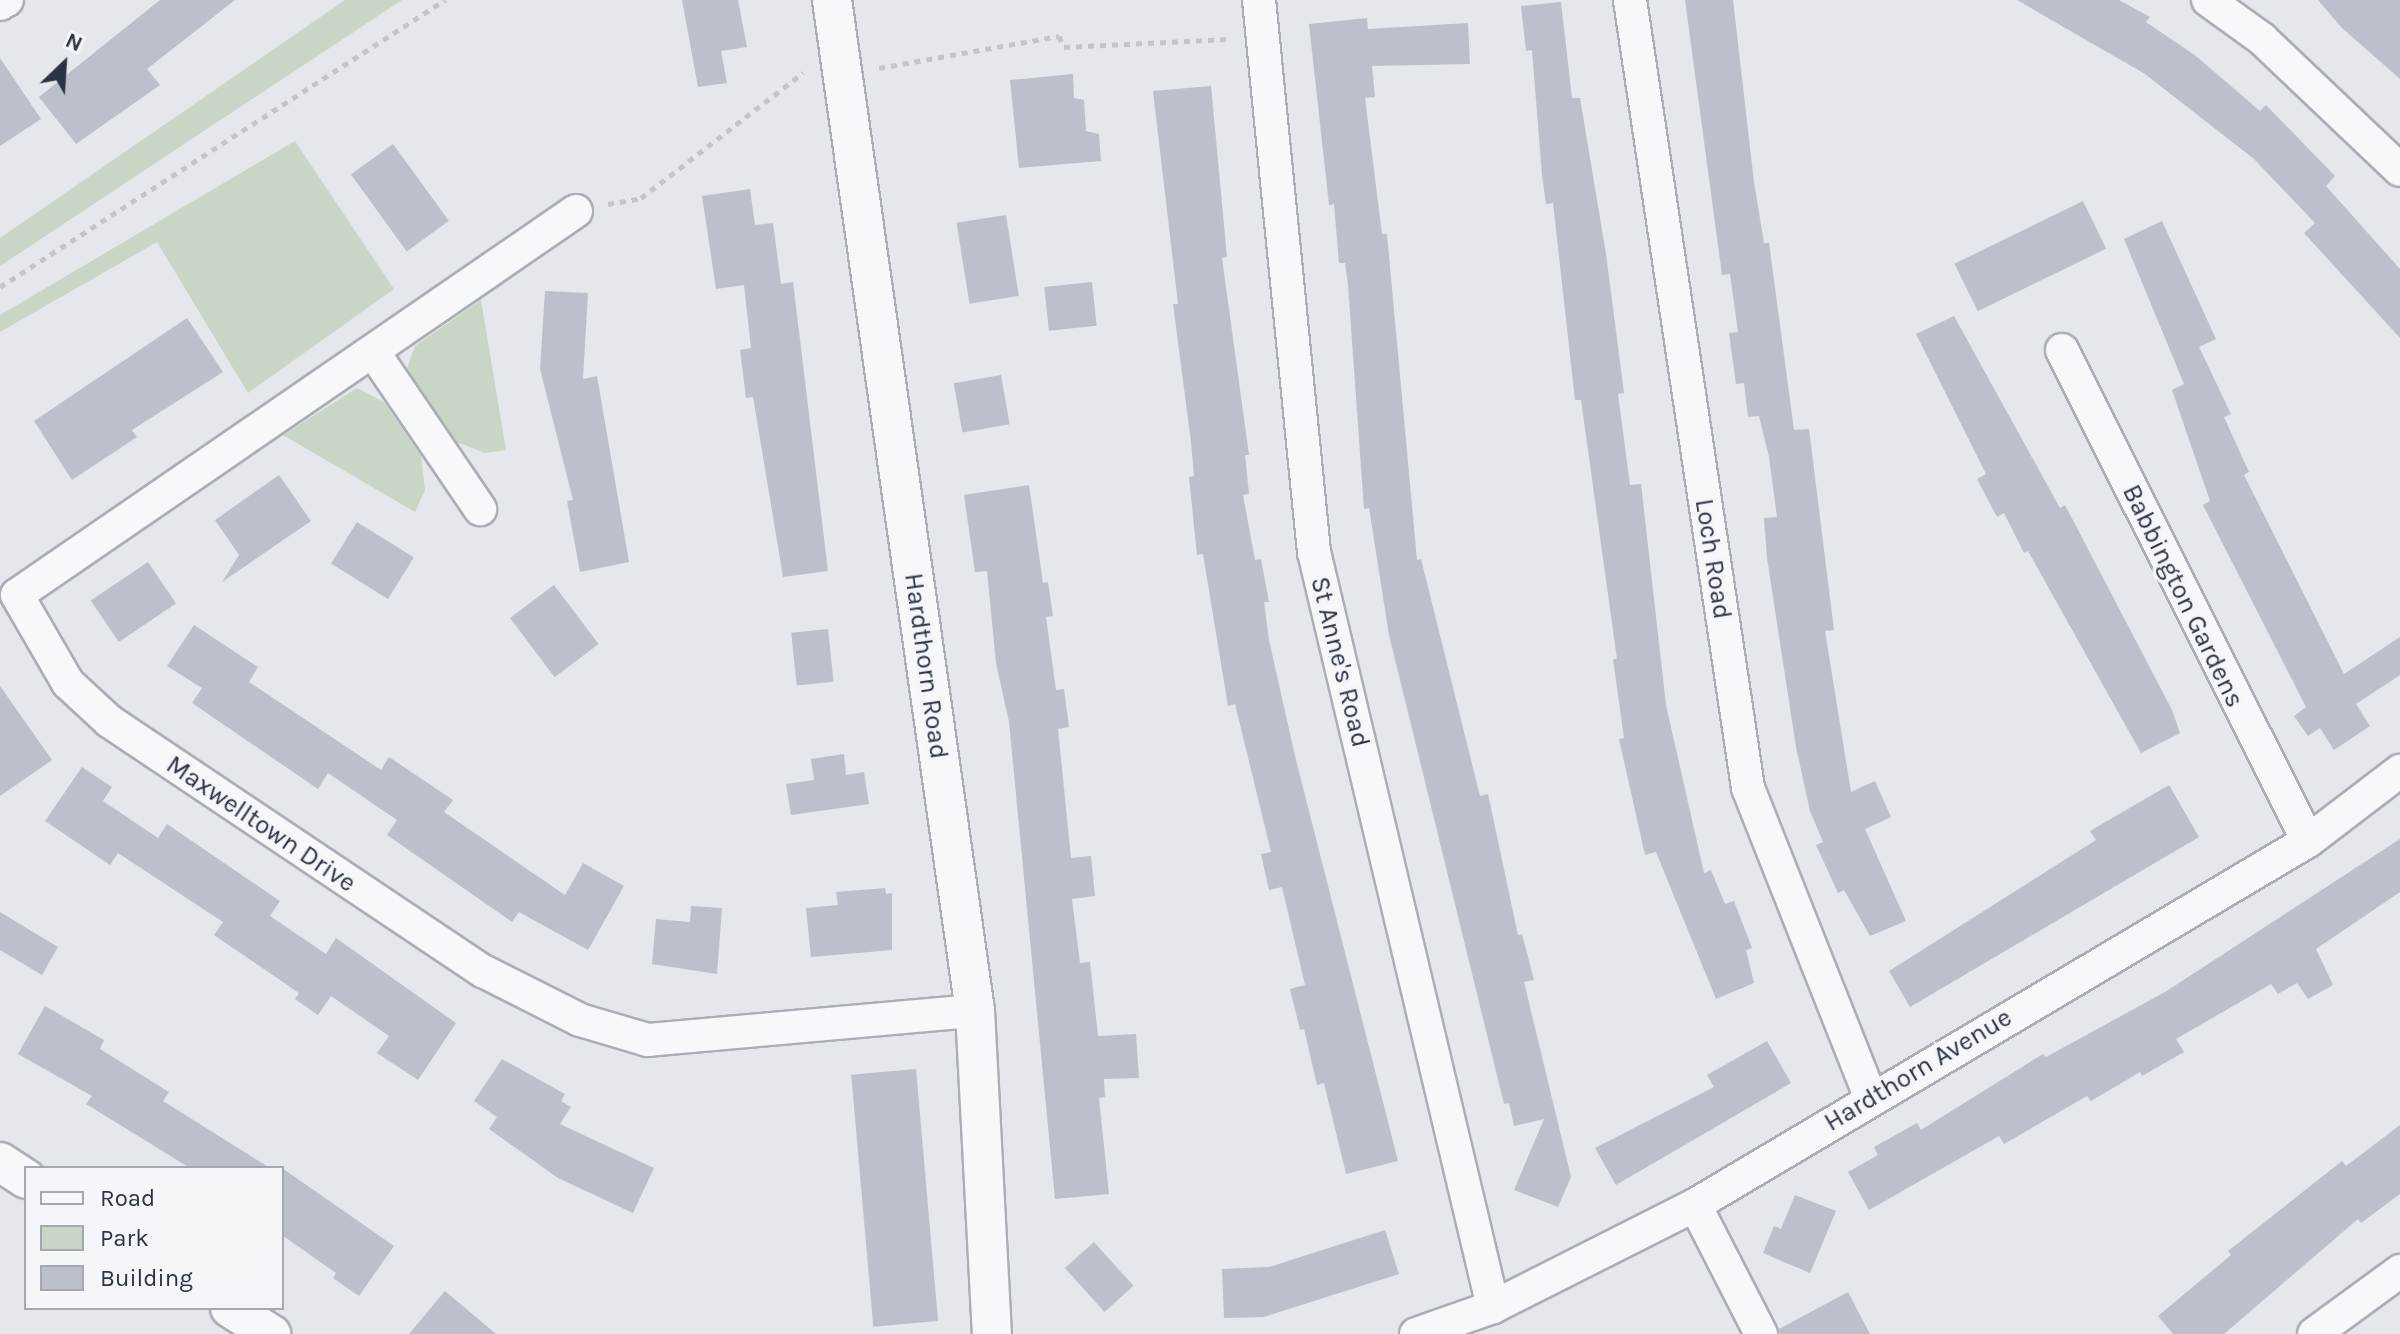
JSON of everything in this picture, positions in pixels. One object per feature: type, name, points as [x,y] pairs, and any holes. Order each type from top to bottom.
[{"type":"street","points":[[0,4],[7,0]]},
{"type":"street","name":"Hardthorn Road","points":[[832,0],[975,1011],[992,1334]]},
{"type":"street","name":"Loch Road","points":[[1630,0],[1748,788],[1871,1098]]},
{"type":"street","points":[[2208,0],[2262,39],[2400,170]]},
{"type":"street","name":"St Anne's Road","points":[[1258,3],[1314,552],[1493,1307]]},
{"type":"street","name":"Maxwelltown Drive","points":[[576,211],[374,353],[17,595],[68,683],[109,721],[483,971],[580,1020],[648,1040],[975,1011]]},
{"type":"street","name":"Babbington Gardens","points":[[2062,350],[2212,659],[2308,841]]},
{"type":"street","points":[[374,353],[480,509]]},
{"type":"street","name":"Hardthorn Avenue","points":[[1416,1334],[1493,1307],[1695,1205],[2308,841],[2400,771]]},
{"type":"street","points":[[0,1162],[24,1178]]},
{"type":"street","points":[[1695,1205],[1761,1334]]},
{"type":"street","points":[[2314,1334],[2400,1271]]},
{"type":"street","points":[[233,1310],[271,1334]]},
{"type":"path","points":[[0,287],[445,0]]},
{"type":"path","points":[[576,211],[641,198],[841,60],[1059,36],[1064,47],[1260,38]]},
{"type":"green space","points":[[345,0],[402,0],[0,266],[0,238]]},
{"type":"green space","points":[[295,141],[394,289],[248,393],[157,242],[0,332],[0,315]]},
{"type":"green space","points":[[481,300],[506,450],[485,453],[449,439],[410,385],[407,368],[415,346]]},
{"type":"green space","points":[[357,388],[384,402],[421,456],[425,490],[415,512],[283,435]]},
{"type":"building","points":[[160,0],[235,0],[147,69],[160,85],[76,144],[39,97]]},
{"type":"building","points":[[682,0],[738,0],[747,47],[721,51],[727,83],[698,87]]},
{"type":"building","points":[[1685,0],[1733,0],[1754,182],[1764,243],[1769,243],[1794,430],[1809,429],[1834,630],[1825,631],[1851,792],[1875,781],[1891,817],[1865,829],[1906,921],[1870,936],[1844,890],[1838,893],[1816,845],[1823,842],[1810,811],[1796,747],[1767,558],[1764,518],[1777,517],[1769,457],[1759,416],[1748,417],[1744,383],[1736,384],[1729,333],[1738,332],[1730,274],[1722,275]]},
{"type":"building","points":[[2017,0],[2119,0],[2150,17],[2146,22],[2196,56],[2260,111],[2266,105],[2335,176],[2326,186],[2400,269],[2400,338],[2304,233],[2315,223],[2254,159],[2145,74]]},
{"type":"building","points":[[2318,0],[2400,0],[2400,79],[2342,28]]},
{"type":"building","points":[[1561,2],[1572,98],[1580,98],[1606,254],[1624,393],[1618,394],[1630,485],[1641,484],[1666,705],[1704,873],[1711,870],[1725,904],[1734,901],[1752,948],[1746,950],[1754,983],[1716,999],[1656,852],[1645,855],[1619,739],[1624,738],[1613,659],[1617,659],[1581,400],[1575,400],[1553,203],[1546,204],[1532,50],[1526,51],[1521,6]]},
{"type":"building","points":[[1367,18],[1368,29],[1468,23],[1470,64],[1372,66],[1375,97],[1365,98],[1382,234],[1387,234],[1417,560],[1421,559],[1480,796],[1488,794],[1518,935],[1522,934],[1534,980],[1524,982],[1571,1177],[1558,1207],[1514,1190],[1544,1119],[1514,1126],[1509,1103],[1504,1104],[1389,635],[1369,508],[1364,509],[1348,285],[1345,263],[1339,263],[1334,204],[1329,205],[1309,24]]},
{"type":"building","points":[[0,58],[41,119],[0,146]]},
{"type":"building","points":[[1073,74],[1074,98],[1084,100],[1086,131],[1099,134],[1101,161],[1019,168],[1010,80]]},
{"type":"building","points":[[1211,86],[1227,257],[1222,258],[1249,455],[1245,455],[1249,494],[1243,495],[1255,560],[1261,559],[1269,602],[1264,602],[1269,640],[1295,756],[1398,1161],[1346,1174],[1324,1083],[1317,1085],[1304,1029],[1300,1030],[1290,989],[1305,985],[1282,887],[1269,890],[1261,854],[1271,852],[1235,704],[1228,706],[1203,554],[1197,555],[1189,477],[1194,476],[1191,442],[1173,304],[1178,304],[1153,91]]},
{"type":"building","points":[[393,144],[449,221],[407,251],[351,175]]},
{"type":"building","points":[[750,189],[755,225],[773,223],[781,284],[793,282],[828,571],[783,577],[753,397],[746,398],[740,350],[751,348],[744,285],[716,289],[702,196]]},
{"type":"building","points":[[2083,201],[2106,249],[1978,311],[1954,264]]},
{"type":"building","points":[[1006,215],[1019,296],[969,304],[957,223]]},
{"type":"building","points":[[2162,221],[2216,339],[2199,347],[2231,414],[2224,417],[2249,472],[2244,475],[2344,674],[2400,637],[2400,675],[2356,704],[2370,726],[2334,750],[2320,728],[2308,736],[2294,716],[2306,707],[2203,505],[2210,501],[2172,390],[2184,384],[2124,239]]},
{"type":"building","points":[[1092,282],[1097,326],[1049,331],[1044,287]]},
{"type":"building","points":[[545,291],[588,293],[583,379],[597,376],[629,562],[580,572],[567,501],[573,500],[540,369]]},
{"type":"building","points":[[1954,316],[2060,508],[2065,505],[2172,710],[2180,733],[2141,753],[2028,551],[2024,553],[2004,513],[1997,517],[1977,479],[1986,474],[1916,334]]},
{"type":"building","points":[[187,318],[223,372],[132,430],[137,437],[72,480],[34,421]]},
{"type":"building","points":[[1001,375],[1010,424],[962,433],[954,383]]},
{"type":"building","points":[[279,475],[311,521],[222,582],[239,555],[215,520]]},
{"type":"building","points":[[1029,485],[1043,583],[1048,582],[1053,616],[1046,617],[1056,690],[1064,689],[1069,727],[1058,729],[1071,858],[1091,856],[1095,896],[1072,899],[1080,963],[1090,962],[1098,1036],[1136,1034],[1139,1078],[1104,1079],[1105,1097],[1099,1098],[1109,1194],[1055,1199],[1009,722],[996,663],[987,571],[975,572],[964,495]]},
{"type":"building","points":[[357,522],[414,558],[388,599],[331,564]]},
{"type":"building","points":[[148,562],[176,603],[119,642],[91,601]]},
{"type":"building","points":[[554,585],[599,644],[555,677],[510,618]]},
{"type":"building","points":[[194,625],[258,667],[249,682],[381,770],[389,757],[453,800],[444,812],[565,895],[583,863],[624,886],[588,950],[519,912],[512,922],[387,835],[397,820],[328,773],[318,789],[192,703],[202,688],[167,666]]},
{"type":"building","points":[[828,629],[834,682],[797,686],[791,633]]},
{"type":"building","points":[[0,686],[52,760],[0,796]]},
{"type":"building","points":[[844,754],[846,775],[864,772],[869,804],[791,815],[786,784],[814,780],[811,759]]},
{"type":"building","points":[[82,767],[112,787],[103,801],[158,838],[167,824],[280,901],[270,916],[326,954],[336,938],[456,1023],[418,1080],[377,1053],[389,1036],[331,996],[318,1015],[295,999],[299,993],[214,935],[223,922],[118,853],[110,865],[45,821]]},
{"type":"building","points":[[2169,785],[2199,837],[1910,1007],[1889,971],[2096,840],[2090,831]]},
{"type":"building","points":[[2400,839],[2400,892],[2316,949],[2333,985],[2308,999],[2297,983],[2278,994],[2271,984],[2176,1039],[2184,1052],[2142,1076],[2140,1072],[2091,1101],[2087,1096],[2004,1144],[1999,1136],[1869,1210],[1848,1172],[1878,1155],[1874,1147],[1917,1123],[1921,1130],[2043,1054],[2046,1057],[2165,992]]},
{"type":"building","points":[[885,888],[886,894],[892,893],[892,950],[811,957],[806,908],[838,905],[836,892]]},
{"type":"building","points":[[691,906],[722,908],[717,974],[652,964],[656,919],[690,922]]},
{"type":"building","points":[[0,912],[58,947],[42,975],[0,950]]},
{"type":"building","points":[[45,1006],[104,1040],[100,1049],[169,1092],[163,1101],[267,1166],[187,1166],[86,1104],[92,1096],[18,1054]]},
{"type":"building","points":[[1767,1041],[1791,1083],[1616,1185],[1595,1148],[1714,1087],[1707,1075]]},
{"type":"building","points":[[502,1059],[565,1094],[561,1101],[571,1107],[560,1124],[654,1168],[633,1213],[558,1178],[489,1129],[497,1117],[474,1101]]},
{"type":"building","points":[[916,1069],[938,1321],[873,1327],[851,1075]]},
{"type":"building","points":[[2400,1125],[2400,1194],[2361,1223],[2358,1219],[2224,1334],[2173,1334],[2158,1316],[2231,1255],[2228,1251],[2342,1161],[2346,1166]]},
{"type":"building","points":[[284,1169],[394,1246],[359,1296],[333,1278],[336,1273],[284,1236]]},
{"type":"building","points":[[1795,1195],[1836,1211],[1810,1273],[1763,1253],[1774,1226],[1781,1229]]},
{"type":"building","points":[[1385,1230],[1399,1274],[1264,1317],[1224,1318],[1222,1269],[1269,1267]]},
{"type":"building","points":[[1094,1242],[1133,1286],[1104,1312],[1065,1268]]},
{"type":"building","points":[[445,1291],[496,1334],[409,1334]]},
{"type":"building","points":[[1848,1292],[1870,1334],[1780,1334],[1779,1329]]}]
